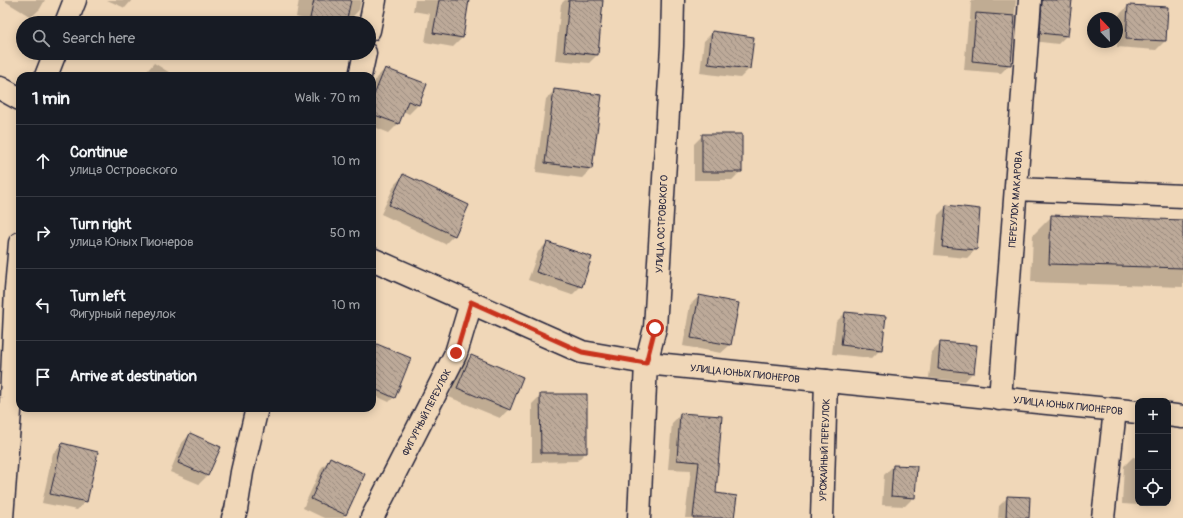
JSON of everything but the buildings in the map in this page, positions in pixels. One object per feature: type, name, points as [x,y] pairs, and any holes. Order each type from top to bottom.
[{"type":"street","points":[[69,16],[75,0]]},
{"type":"street","points":[[372,16],[375,0]]},
{"type":"street","name":"УЛИЦА ОСТРОВСКОГО","points":[[639,518],[646,363],[655,328],[673,0]]},
{"type":"street","name":"ПЕРЕУЛОК МАКАРОВА","points":[[1000,399],[1030,0]]},
{"type":"street","points":[[48,72],[52,60]]},
{"type":"street","points":[[361,72],[363,60]]},
{"type":"street","points":[[0,88],[16,97]]},
{"type":"street","points":[[1016,189],[1183,196]]},
{"type":"street","name":"УЛИЦА ЮНЫХ ПИОНЕРОВ","points":[[376,261],[582,352],[646,363],[1135,412]]},
{"type":"street","points":[[2,518],[5,397],[16,289]]},
{"type":"street","name":"ФИГУРНЫЙ ПЕРЕУЛОК","points":[[372,518],[456,353],[471,302]]},
{"type":"street","name":"УРОЖАЙНЫЙ ПЕРЕУЛОК","points":[[822,518],[826,381]]},
{"type":"street","points":[[1103,518],[1115,410]]},
{"type":"street","points":[[233,518],[236,510],[242,472],[256,412]]},
{"type":"street","points":[[1171,415],[1183,417]]},
{"type":"route","points":[[456,353],[471,302],[582,352],[646,363],[655,328]]}]
